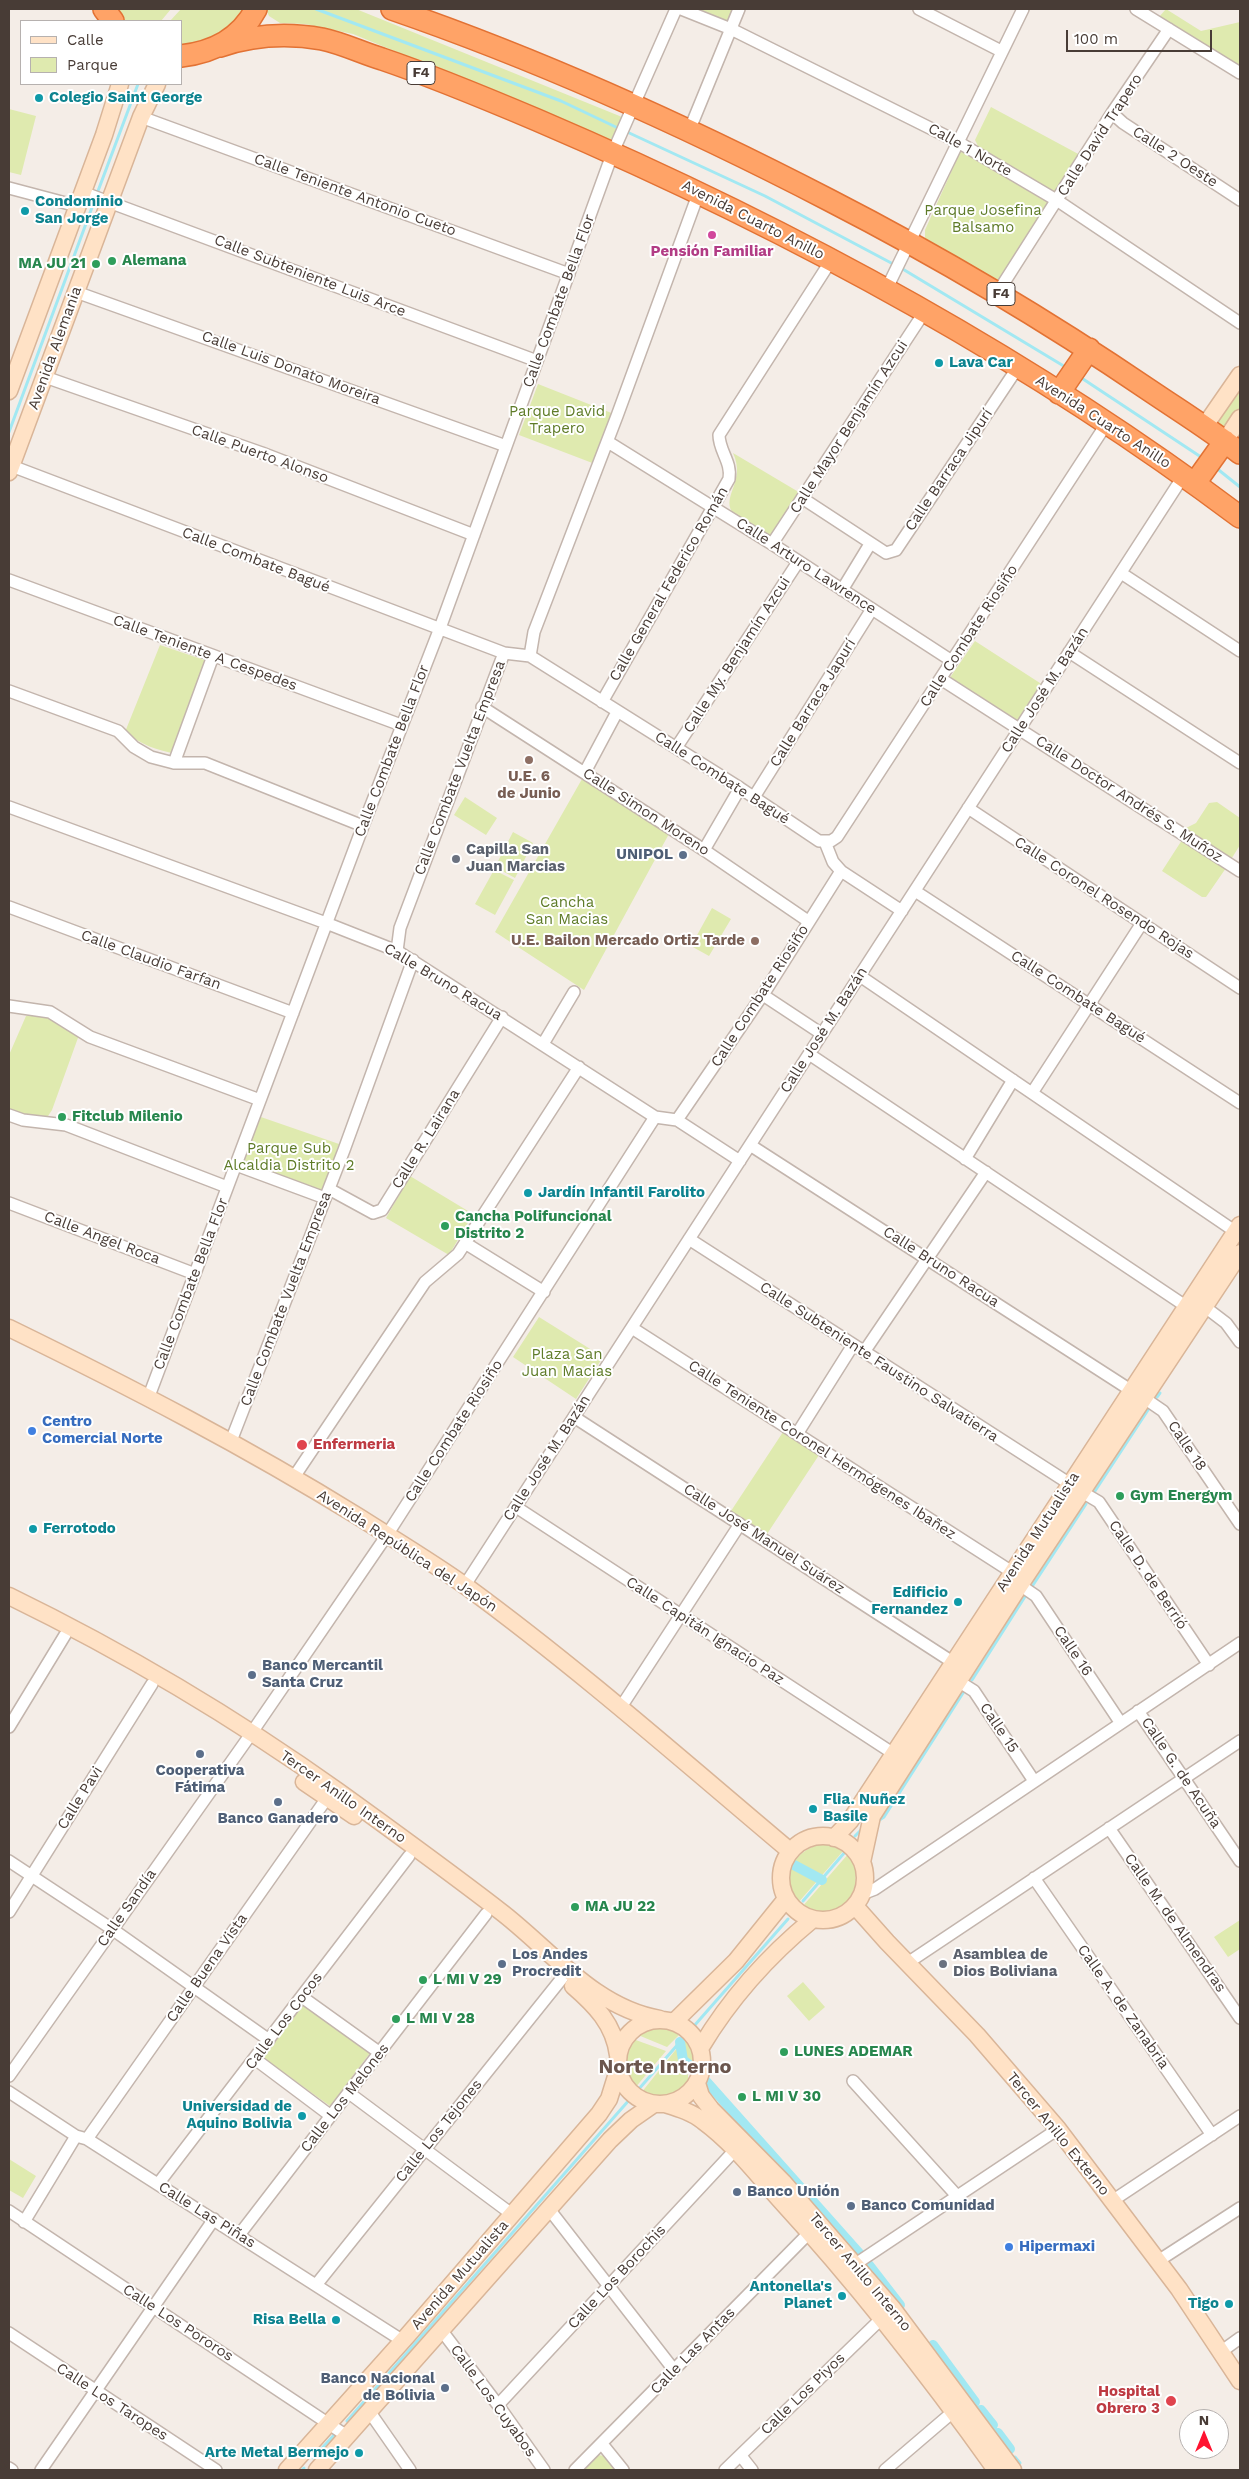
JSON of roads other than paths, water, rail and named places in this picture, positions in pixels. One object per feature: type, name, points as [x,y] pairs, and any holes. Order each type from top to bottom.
[{"type":"highway","points":[[104,9],[112,20]]},
{"type":"highway","points":[[201,52],[237,35],[256,9]]},
{"type":"highway","name":"F4","points":[[392,9],[534,62],[631,109],[689,131],[907,249],[998,292],[1087,353],[1204,427],[1228,448]]},
{"type":"highway","name":"Avenida Cuarto Anillo","points":[[201,52],[244,39],[266,36],[294,36],[324,40],[445,81],[615,148],[699,192],[754,218],[832,260],[890,282],[925,311],[1018,367],[1062,390],[1107,423],[1193,478],[1240,517]]},
{"type":"highway","points":[[1062,390],[1087,353]]},
{"type":"highway","points":[[1193,478],[1228,448]]},
{"type":"main road","points":[[182,63],[201,52]]},
{"type":"main road","name":"Avenida Alemania","points":[[9,391],[107,126],[120,85]]},
{"type":"main road","name":"Avenida Alemania","points":[[10,468],[45,377],[108,201],[141,117],[157,85]]},
{"type":"main road","points":[[1204,427],[1240,375]]},
{"type":"main road","points":[[1228,448],[1240,418]]},
{"type":"main road","name":"Avenida Mutualista","points":[[834,1838],[850,1821],[954,1662],[1016,1579],[1138,1394],[1186,1307],[1238,1228]]},
{"type":"main road","name":"Avenida Mutualista","points":[[1138,1394],[1174,1356],[1240,1253]]},
{"type":"main road","points":[[1205,1307],[1203,1290],[1221,1265],[1221,1254]]},
{"type":"main road","points":[[1174,1356],[1172,1345],[1189,1317],[1186,1307]]},
{"type":"main road","name":"Avenida República del Japón","points":[[9,1328],[149,1396],[231,1441],[294,1477],[465,1586],[621,1707],[790,1851]]},
{"type":"main road","name":"Avenida Mutualista","points":[[862,1862],[872,1816],[958,1681],[1016,1579]]},
{"type":"main road","name":"Tercer Anillo Interno","points":[[9,1596],[142,1667],[338,1792],[501,1912],[603,1997],[638,2016],[667,2020]]},
{"type":"main road","name":"Tercer Anillo Interno","points":[[9,1607],[249,1737],[327,1798],[409,1856],[486,1914],[563,1977],[604,2016],[614,2034],[618,2062]]},
{"type":"main road","points":[[822,1836],[834,1838],[851,1847],[862,1862],[865,1873],[858,1900],[836,1918],[814,1919],[793,1908],[786,1899],[781,1887],[780,1874],[783,1862],[790,1851],[810,1838],[822,1836]]},
{"type":"main road","points":[[667,2020],[736,1961],[786,1899]]},
{"type":"main road","name":"Tercer Anillo Externo","points":[[858,1900],[887,1942],[977,2035],[1058,2129],[1158,2261],[1222,2351],[1240,2380]]},
{"type":"main road","points":[[701,2047],[726,2009],[776,1950],[814,1919]]},
{"type":"main road","points":[[667,2020],[691,2032],[701,2047],[703,2059],[702,2072],[697,2083],[689,2093],[678,2101],[660,2104],[638,2098],[625,2086],[618,2062],[623,2041],[632,2029],[645,2022],[667,2020]]},
{"type":"main road","name":"Avenida Mutualista","points":[[286,2470],[303,2455],[331,2424],[599,2114],[609,2098],[618,2062]]},
{"type":"main road","name":"Tercer Anillo Interno","points":[[697,2083],[701,2096],[711,2109],[783,2182],[906,2327],[1012,2470]]},
{"type":"main road","name":"Avenida Mutualista","points":[[317,2469],[631,2120],[660,2104]]},
{"type":"main road","name":"Tercer Anillo Interno","points":[[660,2104],[703,2120],[762,2179],[810,2232],[883,2320],[998,2470]]},
{"type":"main road","points":[[762,2179],[787,2197],[848,2266],[854,2265],[859,2281],[883,2311],[883,2320]]},
{"type":"main road","points":[[906,2327],[906,2336],[910,2347],[953,2404],[954,2411]]},
{"type":"main road","points":[[303,2455],[317,2469]]},
{"type":"street","name":"Calle Combate Bella Flor","points":[[149,1396],[401,725],[440,628],[615,148],[676,9]]},
{"type":"street","name":"Calle 1 Norte","points":[[682,9],[731,29],[958,142],[1058,200],[1240,323]]},
{"type":"street","points":[[689,131],[739,9]]},
{"type":"street","points":[[920,9],[1002,51]]},
{"type":"street","points":[[890,282],[1023,9]]},
{"type":"street","points":[[1136,9],[1240,73]]},
{"type":"street","name":"Calle David Trapero","points":[[998,292],[1112,113],[1169,29]]},
{"type":"street","name":"Calle 2 Oeste","points":[[1112,113],[1123,123],[1240,200]]},
{"type":"street","name":"Calle Teniente Antonio Cueto","points":[[141,117],[569,274]]},
{"type":"street","name":"Calle Subteniente Luis Arce","points":[[9,188],[108,201],[537,361]]},
{"type":"street","name":"Calle Combate Vuelta Empresa","points":[[397,951],[400,928],[504,653],[530,656],[534,632],[608,442],[699,192]]},
{"type":"street","name":"Calle General Federico Román","points":[[602,702],[729,479],[730,471],[719,442],[719,435],[832,260]]},
{"type":"street","name":"Calle Luis Donato Moreira","points":[[76,292],[506,446]]},
{"type":"street","name":"Calle Mayor Benjamín Azcui","points":[[772,544],[925,311]]},
{"type":"street","name":"Calle Barraca Jipurí","points":[[870,544],[886,554],[896,550],[1018,367]]},
{"type":"street","name":"Calle Puerto Alonso","points":[[45,377],[262,453],[474,535]]},
{"type":"street","name":"Calle Combate Riosiño","points":[[825,842],[837,837],[1107,423]]},
{"type":"street","name":"Calle Arturo Lawrence","points":[[608,442],[772,544],[952,661]]},
{"type":"street","name":"Calle Combate Bagué","points":[[10,468],[504,653]]},
{"type":"street","name":"Calle José M. Bazán","points":[[465,1586],[1069,652],[1121,573],[1193,478]]},
{"type":"street","points":[[802,498],[870,544],[842,590]]},
{"type":"street","name":"Calle My. Benjamín Azcui","points":[[676,748],[798,562]]},
{"type":"street","points":[[1121,573],[1240,651]]},
{"type":"street","name":"Calle Teniente A Cespedes","points":[[9,580],[401,725]]},
{"type":"street","name":"Calle Barraca Japurí","points":[[754,797],[872,608]]},
{"type":"street","points":[[1069,652],[1240,763]]},
{"type":"street","points":[[174,763],[213,656]]},
{"type":"street","name":"Calle Combate Bagué","points":[[530,656],[740,788],[819,841],[825,842]]},
{"type":"street","name":"Calle Doctor Andrés S. Muñoz","points":[[941,679],[1240,871]]},
{"type":"street","points":[[9,691],[118,731],[134,747],[151,757],[174,763],[205,763],[363,826]]},
{"type":"street","name":"Calle Simon Moreno","points":[[482,708],[585,772],[808,921]]},
{"type":"street","points":[[585,772],[617,712]]},
{"type":"street","points":[[704,850],[740,788]]},
{"type":"street","name":"Calle Bruno Racua","points":[[9,807],[326,923],[397,951],[655,1117],[677,1120],[740,1161]]},
{"type":"street","name":"Calle Coronel Rosendo Rojas","points":[[968,808],[1240,988]]},
{"type":"street","points":[[825,842],[833,862],[841,871],[902,911]]},
{"type":"street","name":"Calle Combate Riosiño","points":[[677,1120],[763,995],[841,871]]},
{"type":"street","name":"Calle Combate Bagué","points":[[915,890],[1240,1103]]},
{"type":"street","name":"Calle Claudio Farfan","points":[[9,907],[292,1013]]},
{"type":"street","points":[[1032,1093],[1142,923]]},
{"type":"street","name":"Calle Combate Vuelta Empresa","points":[[231,1441],[327,1193],[413,960]]},
{"type":"street","points":[[860,976],[1032,1093],[1238,1228]]},
{"type":"street","points":[[543,1044],[574,992]]},
{"type":"street","points":[[763,995],[822,1034]]},
{"type":"street","points":[[9,1006],[50,1012],[90,1037],[260,1100]]},
{"type":"street","name":"Calle R. Lairana","points":[[236,1165],[327,1193],[373,1213],[382,1210],[502,1017]]},
{"type":"street","points":[[809,1054],[1186,1307]]},
{"type":"street","points":[[294,1477],[425,1282],[458,1254],[579,1067]]},
{"type":"street","points":[[965,1159],[1013,1080]]},
{"type":"street","name":"Calle Combate Riosiño","points":[[249,1737],[387,1535],[655,1117]]},
{"type":"street","points":[[10,1118],[66,1125],[227,1187]]},
{"type":"street","name":"Calle Bruno Racua","points":[[750,1145],[1138,1394]]},
{"type":"street","points":[[864,1352],[986,1172]]},
{"type":"street","name":"Calle Angel Roca","points":[[9,1203],[195,1274]]},
{"type":"street","name":"Calle Subteniente Faustino Salvatierra","points":[[689,1239],[1076,1488]]},
{"type":"street","points":[[465,1243],[544,1292]]},
{"type":"street","points":[[1205,1307],[1226,1323],[1240,1342]]},
{"type":"street","name":"Calle Teniente Coronel Hermógenes Ibañez","points":[[632,1328],[797,1434],[1016,1579]]},
{"type":"street","points":[[797,1434],[854,1345]]},
{"type":"street","name":"Calle 18","points":[[1138,1394],[1163,1411],[1240,1524]]},
{"type":"street","name":"Calle José Manuel Suárez","points":[[574,1417],[954,1662]]},
{"type":"street","name":"Calle D. de Berrió","points":[[1076,1488],[1099,1502],[1209,1665]]},
{"type":"street","name":"Calle Capitán Ignacio Paz","points":[[516,1507],[894,1754]]},
{"type":"street","points":[[621,1707],[740,1524]]},
{"type":"street","name":"Calle 16","points":[[1016,1579],[1036,1596],[1120,1722]]},
{"type":"street","points":[[9,1727],[65,1636]]},
{"type":"street","points":[[858,1900],[1240,1643]]},
{"type":"street","name":"Calle 15","points":[[958,1681],[974,1691],[1034,1781]]},
{"type":"street","name":"Calle Pavi","points":[[9,1912],[152,1684]]},
{"type":"street","name":"Calle G. de Acuña","points":[[1138,1711],[1240,1861]]},
{"type":"street","name":"Calle Sandía","points":[[9,2076],[249,1737]]},
{"type":"street","points":[[908,1962],[1240,1741]]},
{"type":"street","name":"Calle Buena Vista","points":[[24,2222],[81,2137],[194,1986],[327,1798]]},
{"type":"street","name":"Calle M. de Almendras","points":[[1109,1828],[1240,2018]]},
{"type":"street","name":"Calle Los Cocos","points":[[158,2184],[409,1856]]},
{"type":"street","points":[[9,1861],[112,1929],[269,2040]]},
{"type":"street","name":"Calle A. de Zanabria","points":[[1034,1878],[1212,2135]]},
{"type":"street","name":"Calle Los Melones","points":[[240,2235],[486,1914]]},
{"type":"street","name":"Calle Los Tejones","points":[[316,2285],[563,1977]]},
{"type":"street","points":[[302,1997],[380,2052]]},
{"type":"street","points":[[255,2059],[331,2116]]},
{"type":"street","points":[[854,2081],[958,2197]]},
{"type":"street","name":"Calle Las Piñas","points":[[9,2092],[240,2235],[403,2340]]},
{"type":"street","points":[[349,2093],[513,2215]]},
{"type":"street","points":[[1112,2201],[1240,2116]]},
{"type":"street","points":[[854,2265],[1058,2129]]},
{"type":"street","name":"Calle Los Borochis","points":[[498,2405],[735,2150]]},
{"type":"street","points":[[1158,2261],[1240,2208]]},
{"type":"street","points":[[549,2209],[674,2370]]},
{"type":"street","name":"Calle Los Pororos","points":[[9,2211],[346,2435]]},
{"type":"street","points":[[41,2470],[214,2219]]},
{"type":"street","name":"Calle Las Antas","points":[[575,2470],[810,2232]]},
{"type":"street","name":"Calle Los Piyos","points":[[725,2470],[883,2320]]},
{"type":"street","name":"Calle Los Cuyabos","points":[[442,2332],[498,2405],[544,2470]]},
{"type":"street","name":"Calle Los Taropes","points":[[9,2333],[216,2470]]},
{"type":"street","points":[[1222,2351],[1240,2338]]},
{"type":"street","points":[[368,2411],[410,2470]]},
{"type":"street","points":[[885,2470],[954,2411]]},
{"type":"street","points":[[602,2444],[623,2470]]},
{"type":"street","points":[[740,2456],[752,2470]]},
{"type":"waterway","points":[[316,9],[561,101],[620,129]]},
{"type":"waterway","points":[[98,191],[138,85]]},
{"type":"waterway","points":[[625,131],[765,196],[895,265]]},
{"type":"waterway","points":[[9,432],[94,202]]},
{"type":"waterway","points":[[901,268],[1067,368]]},
{"type":"waterway","points":[[1080,377],[1204,459]]},
{"type":"waterway","points":[[1215,467],[1240,487]]},
{"type":"waterway","points":[[1157,1397],[1160,1393]]},
{"type":"waterway","points":[[1095,1491],[1148,1410]]},
{"type":"waterway","points":[[1033,1585],[1086,1504]]},
{"type":"waterway","points":[[972,1680],[1026,1595]]},
{"type":"waterway","points":[[878,1821],[884,1817],[963,1693]]},
{"type":"waterway","points":[[855,1836],[862,1829]]},
{"type":"waterway","points":[[803,1901],[845,1852]]},
{"type":"waterway","points":[[794,1865],[822,1880]]},
{"type":"waterway","points":[[694,2026],[788,1919]]},
{"type":"waterway","points":[[638,2090],[686,2035]]},
{"type":"waterway","points":[[680,2042],[683,2060],[697,2071]]},
{"type":"waterway","points":[[705,2080],[859,2253]]},
{"type":"waterway","points":[[347,2421],[630,2099]]},
{"type":"waterway","points":[[869,2265],[900,2305]]},
{"type":"waterway","points":[[933,2345],[975,2402]]},
{"type":"waterway","points":[[981,2410],[993,2425]]},
{"type":"waterway","points":[[998,2433],[1010,2449]]},
{"type":"waterway","points":[[313,2458],[335,2434]]},
{"type":"waterway","points":[[1015,2457],[1020,2463]]},
{"type":"place","name":"Colegio Saint George","points":[[39,98]]},
{"type":"place","name":"Condominio San Jorge","points":[[25,211]]},
{"type":"place","name":"Pensión Familiar","points":[[712,235]]},
{"type":"place","name":"Alemana","points":[[112,261]]},
{"type":"place","name":"MA JU 21","points":[[96,264]]},
{"type":"place","name":"Lava Car","points":[[939,363]]},
{"type":"place","name":"U.E. 6 de Junio","points":[[529,760]]},
{"type":"place","name":"UNIPOL","points":[[683,855]]},
{"type":"place","name":"Capilla San Juan Marcias","points":[[456,859]]},
{"type":"place","name":"U.E. Bailon Mercado Ortiz Tarde","points":[[755,941]]},
{"type":"place","name":"Fitclub Milenio","points":[[62,1117]]},
{"type":"place","name":"Jardín Infantil Farolito","points":[[528,1193]]},
{"type":"place","name":"Cancha Polifuncional Distrito 2","points":[[445,1226]]},
{"type":"place","name":"Centro Comercial Norte","points":[[32,1431]]},
{"type":"place","name":"Enfermeria","points":[[302,1445]]},
{"type":"place","name":"Gym Energym","points":[[1120,1496]]},
{"type":"place","name":"Ferrotodo","points":[[33,1529]]},
{"type":"place","name":"Edificio Fernandez","points":[[958,1602]]},
{"type":"place","name":"Banco Mercantil Santa Cruz","points":[[252,1675]]},
{"type":"place","name":"Cooperativa Fátima","points":[[200,1754]]},
{"type":"place","name":"Banco Ganadero","points":[[278,1802]]},
{"type":"place","name":"Flia. Nuñez Basile","points":[[813,1809]]},
{"type":"place","name":"MA JU 22","points":[[575,1907]]},
{"type":"place","name":"Los Andes Procredit","points":[[502,1964]]},
{"type":"place","name":"Asamblea de Dios Boliviana","points":[[943,1964]]},
{"type":"place","name":"L MI V 29","points":[[423,1980]]},
{"type":"place","name":"L MI V 28","points":[[396,2019]]},
{"type":"place","name":"LUNES ADEMAR","points":[[784,2052]]},
{"type":"place","name":"L MI V 30","points":[[742,2097]]},
{"type":"place","name":"Universidad de Aquino Bolivia","points":[[302,2116]]},
{"type":"place","name":"Banco Unión","points":[[737,2192]]},
{"type":"place","name":"Banco Comunidad","points":[[851,2206]]},
{"type":"place","name":"Hipermaxi","points":[[1009,2247]]},
{"type":"place","name":"Antonella's Planet","points":[[842,2296]]},
{"type":"place","name":"Tigo","points":[[1229,2304]]},
{"type":"place","name":"Risa Bella","points":[[336,2320]]},
{"type":"place","name":"Banco Nacional de Bolivia","points":[[445,2388]]},
{"type":"place","name":"Hospital Obrero 3","points":[[1171,2401]]},
{"type":"place","name":"Arte Metal Bermejo","points":[[359,2453]]},
{"type":"district","name":"Norte Interno","points":[[665,2067]]},
{"type":"park label","name":"Parque Josefina Balsamo","points":[[983,220]]},
{"type":"park label","name":"Parque David Trapero","points":[[557,420]]},
{"type":"park label","name":"Cancha San Macias","points":[[567,912]]},
{"type":"park label","name":"Parque Sub Alcaldia Distrito 2","points":[[289,1158]]},
{"type":"park label","name":"Plaza San Juan Macias","points":[[567,1364]]}]
